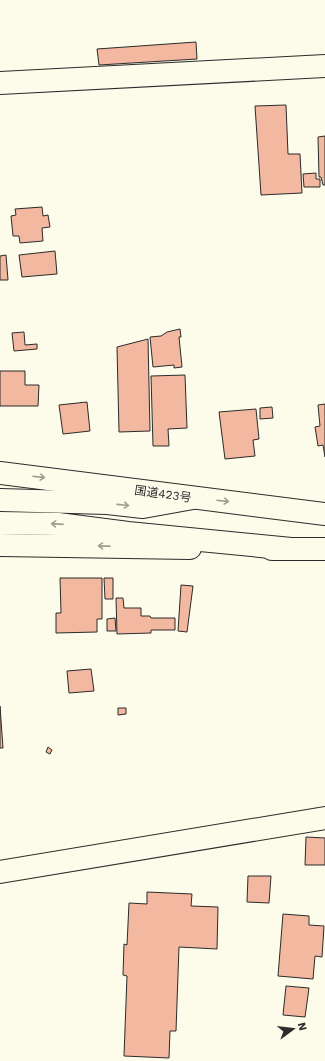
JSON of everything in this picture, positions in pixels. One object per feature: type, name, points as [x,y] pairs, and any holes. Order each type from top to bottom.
[{"type":"main road","points":[[0,83],[325,66]]},
{"type":"main road","name":"国道423号","points":[[0,473],[325,514]]},
{"type":"main road","points":[[0,500],[107,503],[143,507],[193,498]]},
{"type":"main road","points":[[0,523],[58,524],[128,533],[291,549]]},
{"type":"main road","points":[[0,545],[325,549]]},
{"type":"main road","points":[[0,872],[325,818]]},
{"type":"building","points":[[196,42],[197,59],[99,65],[97,49]]},
{"type":"building","points":[[286,105],[288,154],[300,154],[302,193],[261,195],[255,106]]},
{"type":"building","points":[[325,136],[325,185],[323,185],[321,177],[319,177],[318,137]]},
{"type":"building","points":[[316,173],[316,179],[320,179],[320,187],[304,187],[303,174]]},
{"type":"building","points":[[42,207],[43,216],[48,215],[50,227],[42,228],[43,241],[20,243],[19,236],[13,236],[11,216],[16,215],[15,209]]},
{"type":"building","points":[[55,251],[57,274],[22,277],[19,255]]},
{"type":"building","points":[[6,255],[8,280],[0,280],[0,256]]},
{"type":"building","points":[[180,329],[181,337],[179,337],[182,367],[174,368],[174,365],[153,367],[150,337],[161,336],[167,332]]},
{"type":"building","points":[[24,332],[25,345],[37,344],[37,349],[14,351],[12,333]]},
{"type":"building","points":[[148,339],[150,431],[119,432],[117,347]]},
{"type":"building","points":[[0,371],[25,371],[25,385],[39,385],[38,406],[0,406]]},
{"type":"building","points":[[185,375],[187,428],[168,429],[169,446],[153,446],[151,376]]},
{"type":"building","points":[[87,402],[90,431],[63,434],[59,405]]},
{"type":"building","points":[[325,404],[325,457],[323,445],[318,446],[315,427],[320,426],[318,405]]},
{"type":"building","points":[[272,407],[273,418],[260,419],[260,408]]},
{"type":"building","points":[[256,409],[259,439],[253,440],[255,456],[225,459],[219,412]]},
{"type":"building","points":[[60,578],[102,578],[102,619],[97,619],[97,632],[56,633],[56,613],[61,613]]},
{"type":"building","points":[[104,578],[113,578],[113,599],[105,599]]},
{"type":"building","points":[[181,585],[193,586],[187,632],[178,631]]},
{"type":"building","points":[[116,598],[123,598],[124,608],[141,608],[141,616],[150,616],[151,618],[175,618],[175,630],[151,630],[151,633],[117,634]]},
{"type":"building","points":[[115,618],[116,631],[107,631],[107,619]]},
{"type":"building","points":[[91,669],[94,691],[69,693],[67,671]]},
{"type":"building","points":[[0,706],[3,748],[0,748]]},
{"type":"building","points":[[118,708],[126,708],[126,714],[118,715]]},
{"type":"building","points":[[48,747],[52,750],[50,754],[46,752]]},
{"type":"building","points":[[306,837],[325,838],[325,865],[305,865]]},
{"type":"building","points":[[248,876],[271,876],[269,903],[247,902]]},
{"type":"building","points":[[147,892],[192,894],[191,906],[218,907],[217,949],[179,947],[176,1031],[170,1031],[169,1058],[124,1056],[127,976],[123,975],[124,944],[127,945],[129,903],[147,904]]},
{"type":"building","points":[[283,914],[309,916],[309,925],[324,926],[322,957],[315,956],[313,979],[278,976]]},
{"type":"building","points":[[286,986],[309,988],[305,1017],[283,1015]]}]
